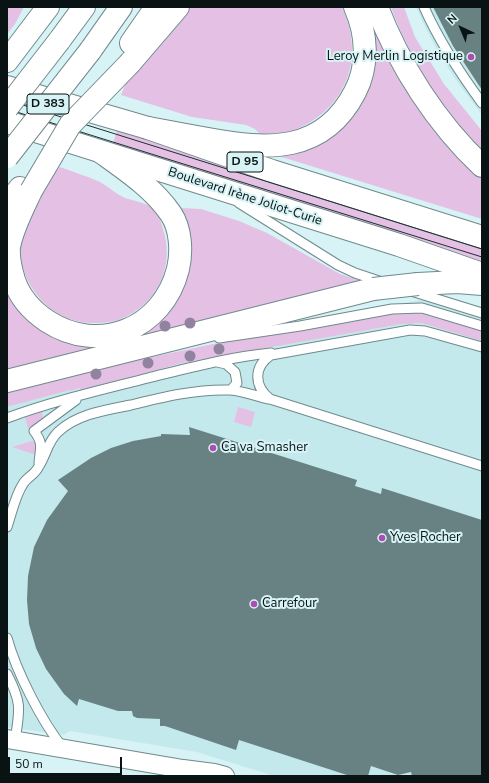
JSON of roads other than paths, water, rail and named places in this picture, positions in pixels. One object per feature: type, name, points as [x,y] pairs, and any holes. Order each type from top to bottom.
[{"type":"main road","points":[[7,60],[24,30],[32,7]]},
{"type":"main road","points":[[7,50],[24,30],[48,7]]},
{"type":"main road","name":"D 383","points":[[7,108],[84,7]]},
{"type":"main road","name":"D 383","points":[[7,157],[90,51],[121,7]]},
{"type":"main road","points":[[125,62],[156,7]]},
{"type":"main road","points":[[101,152],[157,196],[172,215],[180,242],[180,260],[175,280],[168,296],[156,311],[143,322],[126,330],[115,334],[93,337],[72,333],[54,325],[36,314],[17,289],[10,269],[9,248],[26,190],[70,125],[125,62],[178,7]]},
{"type":"main road","points":[[148,128],[224,142],[272,146],[291,143],[307,138],[323,130],[337,119],[348,105],[358,87],[364,66],[366,50],[364,36],[361,21],[355,7]]},
{"type":"main road","points":[[377,7],[384,25],[402,61],[425,98],[449,130],[482,166]]},
{"type":"main road","name":"D 95","points":[[7,87],[148,128],[272,171],[482,237]]},
{"type":"main road","name":"Boulevard Irène Joliot-Curie","points":[[7,122],[391,243],[482,274]]},
{"type":"main road","points":[[7,204],[26,190]]},
{"type":"main road","points":[[7,381],[373,289],[418,284],[457,282],[482,284]]},
{"type":"street","points":[[11,740],[225,776]]},
{"type":"lane","points":[[424,7],[436,24],[452,60],[482,103]]},
{"type":"lane","points":[[213,187],[338,265],[355,273],[482,313]]},
{"type":"lane","points":[[180,338],[207,340],[300,326],[392,309],[422,308],[482,326]]},
{"type":"lane","points":[[270,399],[264,395],[260,388],[258,373],[259,366],[264,359],[271,355],[410,330],[432,333],[482,347]]},
{"type":"lane","points":[[7,418],[86,394],[244,355],[280,353]]},
{"type":"lane","points":[[216,362],[226,364],[236,372],[237,383],[231,390]]},
{"type":"lane","points":[[7,526],[18,491],[24,482],[34,474],[38,468],[46,454],[50,440],[65,426],[77,419],[97,412],[166,396],[203,391],[231,390],[270,399],[482,466]]},
{"type":"lane","points":[[38,468],[42,444],[40,438],[34,431],[86,394]]},
{"type":"lane","points":[[7,638],[11,651],[40,712],[53,735],[64,749]]},
{"type":"lane","points":[[7,674],[18,699],[20,713],[11,740]]},
{"type":"tram line","points":[[7,100],[482,249]]},
{"type":"tram line","points":[[7,109],[482,257]]},
{"type":"place","name":"Leroy Merlin Logistique","points":[[471,57]]},
{"type":"place","name":"Ca va Smasher","points":[[213,448]]},
{"type":"place","name":"Yves Rocher","points":[[382,538]]},
{"type":"place","name":"Carrefour","points":[[254,604]]}]
